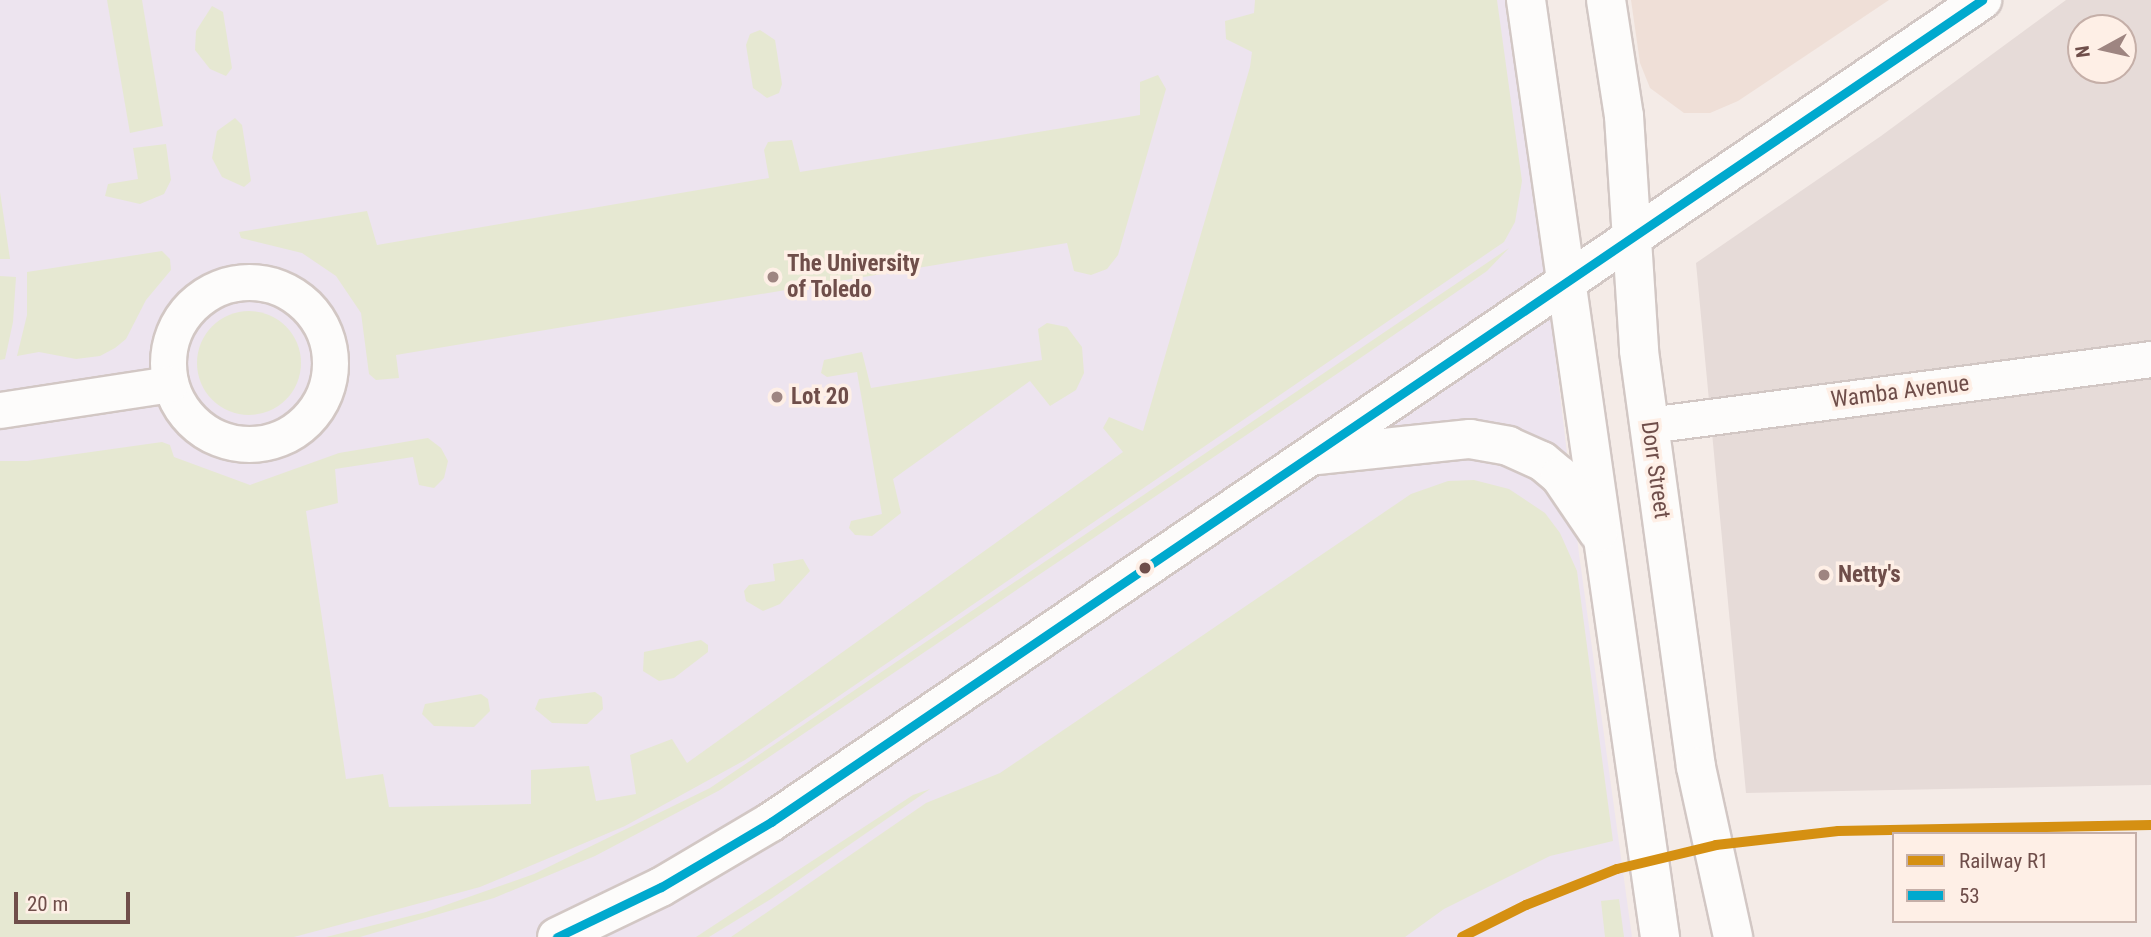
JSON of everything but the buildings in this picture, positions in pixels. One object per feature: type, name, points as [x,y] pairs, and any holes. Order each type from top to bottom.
[{"type":"street","points":[[1526,0],[1660,937]]},
{"type":"street","name":"Dorr Street","points":[[1606,0],[1623,116],[1631,240],[1649,425],[1696,766],[1733,937]]},
{"type":"street","points":[[557,937],[661,887],[771,822],[1308,456],[1566,285],[1982,0]]},
{"type":"street","points":[[255,281],[279,287],[301,300],[317,318],[328,341],[331,366],[326,390],[314,412],[295,431],[272,442],[246,445],[220,440],[198,427],[180,408],[170,384],[167,358],[173,331],[187,309],[207,292],[230,283],[255,281]]},
{"type":"street","name":"Wamba Avenue","points":[[1649,425],[2151,359]]},
{"type":"street","points":[[0,410],[170,384]]},
{"type":"street","points":[[1308,456],[1470,439],[1508,446],[1542,461],[1560,476],[1603,539]]},
{"type":"shaded area","name":"The University of Toledo","points":[[0,0],[1513,0],[1579,554],[1632,937],[0,937]]},
{"type":"shaded area","points":[[1631,0],[1889,0],[1738,101],[1710,113],[1684,113],[1650,88],[1640,63]]},
{"type":"shaded area","points":[[2066,0],[2151,0],[2151,785],[1746,793],[1696,263],[1881,136]]},
{"type":"green space","points":[[107,0],[142,0],[163,126],[130,133]]},
{"type":"green space","points":[[1255,0],[1497,0],[1522,181],[1515,222],[1504,242],[745,760],[625,826],[480,887],[294,937],[0,937],[0,461],[27,461],[162,442],[170,445],[174,457],[250,485],[339,453],[428,438],[441,448],[448,461],[444,478],[434,488],[419,485],[413,457],[335,469],[338,503],[306,511],[346,779],[383,774],[389,807],[531,804],[531,770],[589,766],[596,801],[636,794],[630,755],[672,739],[687,763],[1123,452],[1103,428],[1109,417],[1143,431],[1250,67],[1252,52],[1226,39],[1225,21],[1254,13]]},
{"type":"green space","points":[[212,6],[223,12],[232,68],[226,76],[210,69],[195,50],[196,31]]},
{"type":"green space","points":[[760,30],[775,40],[782,84],[779,93],[767,98],[753,88],[746,45],[750,34]]},
{"type":"green space","points":[[1158,75],[1166,89],[1118,255],[1107,269],[1091,275],[1074,271],[1067,243],[396,355],[399,378],[376,380],[369,374],[361,313],[336,276],[302,253],[241,238],[239,232],[367,211],[377,245],[769,178],[764,150],[768,142],[792,140],[800,172],[1140,115],[1140,82]]},
{"type":"green space","points":[[235,118],[242,125],[251,181],[244,187],[222,177],[212,158],[217,131]]},
{"type":"green space","points":[[166,144],[171,180],[164,194],[140,204],[105,196],[108,184],[138,179],[133,148]]},
{"type":"green space","points":[[0,192],[10,259],[0,259]]},
{"type":"green space","points":[[1509,248],[1487,271],[1356,361],[720,790],[595,856],[494,898],[360,937],[326,937],[426,912],[534,874],[710,788]]},
{"type":"green space","points":[[162,251],[170,259],[171,270],[146,300],[126,339],[115,348],[100,356],[76,359],[39,352],[17,356],[27,315],[27,272]]},
{"type":"green space","points":[[0,276],[16,277],[13,322],[5,359],[0,360]]},
{"type":"green space","points":[[249,311],[269,315],[286,326],[297,343],[301,363],[297,383],[286,400],[269,411],[249,415],[229,411],[212,400],[201,383],[197,363],[201,343],[212,326],[229,315]]},
{"type":"green space","points":[[1047,323],[1067,327],[1082,347],[1084,373],[1076,390],[1050,406],[1030,381],[893,479],[901,513],[872,536],[855,535],[849,528],[851,521],[882,514],[857,372],[827,377],[821,373],[824,360],[862,352],[871,388],[1042,360],[1038,329]]},
{"type":"green space","points":[[1474,480],[1509,489],[1545,513],[1560,533],[1577,571],[1613,841],[1550,856],[1444,909],[1405,937],[731,937],[926,803],[1000,773],[1411,494],[1448,481]]},
{"type":"green space","points":[[803,559],[810,571],[780,604],[763,611],[746,601],[744,591],[749,585],[775,581],[773,564]]},
{"type":"green space","points":[[701,640],[708,645],[708,652],[674,678],[659,681],[643,671],[644,652]]},
{"type":"green space","points":[[595,692],[602,697],[603,709],[587,724],[552,723],[535,709],[539,699]]},
{"type":"green space","points":[[481,694],[488,699],[490,711],[474,727],[434,726],[422,714],[425,704]]},
{"type":"green space","points":[[930,789],[771,899],[709,937],[696,937],[913,795]]},
{"type":"green space","points":[[1619,899],[1624,937],[1605,937],[1601,901]]},
{"type":"rail line","name":"R1","points":[[1462,937],[1526,905],[1617,869],[1716,845],[1838,831],[2151,825]]},
{"type":"transit line","name":"53","points":[[557,937],[661,887],[771,822],[1982,0]]},
{"type":"place","name":"The University of Toledo","points":[[773,277]]},
{"type":"place","name":"Lot 20","points":[[777,397]]},
{"type":"place","name":"Netty's","points":[[1824,575]]}]
